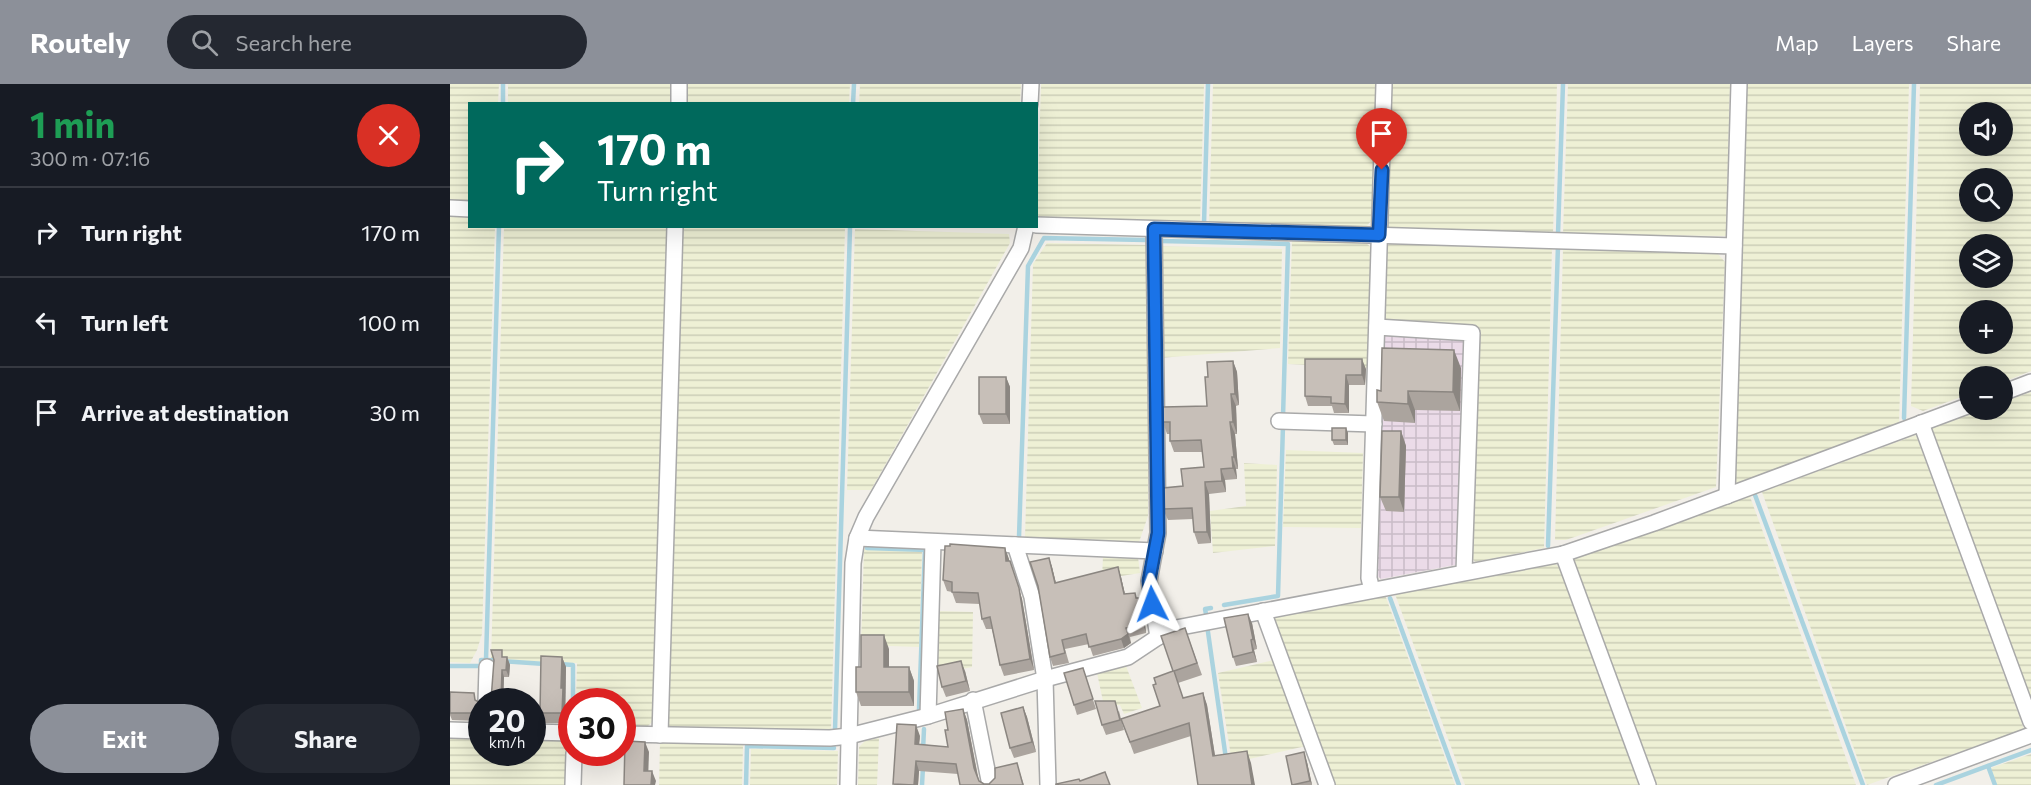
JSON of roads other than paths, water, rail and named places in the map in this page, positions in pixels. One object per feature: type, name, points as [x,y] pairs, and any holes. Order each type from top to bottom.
[{"type":"street","points":[[679,84],[679,102]]},
{"type":"street","points":[[1030,84],[1030,102]]},
{"type":"street","points":[[1372,590],[1369,578],[1384,84]]},
{"type":"street","points":[[1727,496],[1738,84]]},
{"type":"street","points":[[450,208],[468,208]]},
{"type":"street","points":[[1038,225],[1734,246]]},
{"type":"street","points":[[660,735],[675,228]]},
{"type":"street","points":[[848,785],[853,563],[858,538],[866,517],[1022,248],[1026,228]]},
{"type":"street","points":[[1154,229],[1158,533],[1149,581],[1158,637]]},
{"type":"street","points":[[1377,327],[1472,333],[1464,572]]},
{"type":"street","points":[[2013,389],[2031,382]]},
{"type":"street","points":[[636,734],[830,738],[849,736],[928,716],[973,700],[1128,657],[1176,628],[1563,554],[1727,496],[1959,409]]},
{"type":"street","points":[[1279,421],[1374,424]]},
{"type":"street","points":[[1921,423],[2031,722]]},
{"type":"street","points":[[858,538],[1155,551]]},
{"type":"street","points":[[928,716],[933,542]]},
{"type":"street","points":[[1015,545],[1032,597],[1045,679],[1046,784]]},
{"type":"street","points":[[1563,554],[1648,785]]},
{"type":"street","points":[[1263,611],[1327,785]]},
{"type":"street","points":[[486,688],[487,667]]},
{"type":"street","points":[[973,700],[990,785]]},
{"type":"street","points":[[450,730],[468,731]]},
{"type":"street","points":[[1896,785],[2031,735]]},
{"type":"street","points":[[573,785],[574,766]]},
{"type":"waterway","points":[[503,84],[503,102]]},
{"type":"waterway","points":[[853,102],[854,84]]},
{"type":"waterway","points":[[1204,224],[1208,84]]},
{"type":"waterway","points":[[1558,234],[1563,84]]},
{"type":"waterway","points":[[1904,418],[1914,84]]},
{"type":"waterway","points":[[450,666],[481,666],[481,660],[486,660],[499,228]]},
{"type":"waterway","points":[[835,730],[850,228]]},
{"type":"waterway","points":[[1019,537],[1028,266],[1044,238],[1146,240]]},
{"type":"waterway","points":[[1161,241],[1288,244],[1283,417]]},
{"type":"waterway","points":[[1548,546],[1558,246]]},
{"type":"waterway","points":[[1224,605],[1278,596],[1283,425]]},
{"type":"waterway","points":[[1755,495],[1863,785]]},
{"type":"waterway","points":[[867,548],[927,550]]},
{"type":"waterway","points":[[919,709],[925,549]]},
{"type":"waterway","points":[[1390,598],[1459,785]]},
{"type":"waterway","points":[[1206,614],[1205,609],[1211,608]]},
{"type":"waterway","points":[[1207,625],[1226,759]]},
{"type":"waterway","points":[[488,660],[545,664]]},
{"type":"waterway","points":[[560,664],[573,665],[573,688]]},
{"type":"waterway","points":[[923,750],[924,729]]},
{"type":"waterway","points":[[746,785],[747,746],[834,748]]},
{"type":"waterway","points":[[1936,785],[2031,750]]},
{"type":"waterway","points":[[1988,766],[1995,785]]},
{"type":"waterway","points":[[922,785],[923,767]]}]
